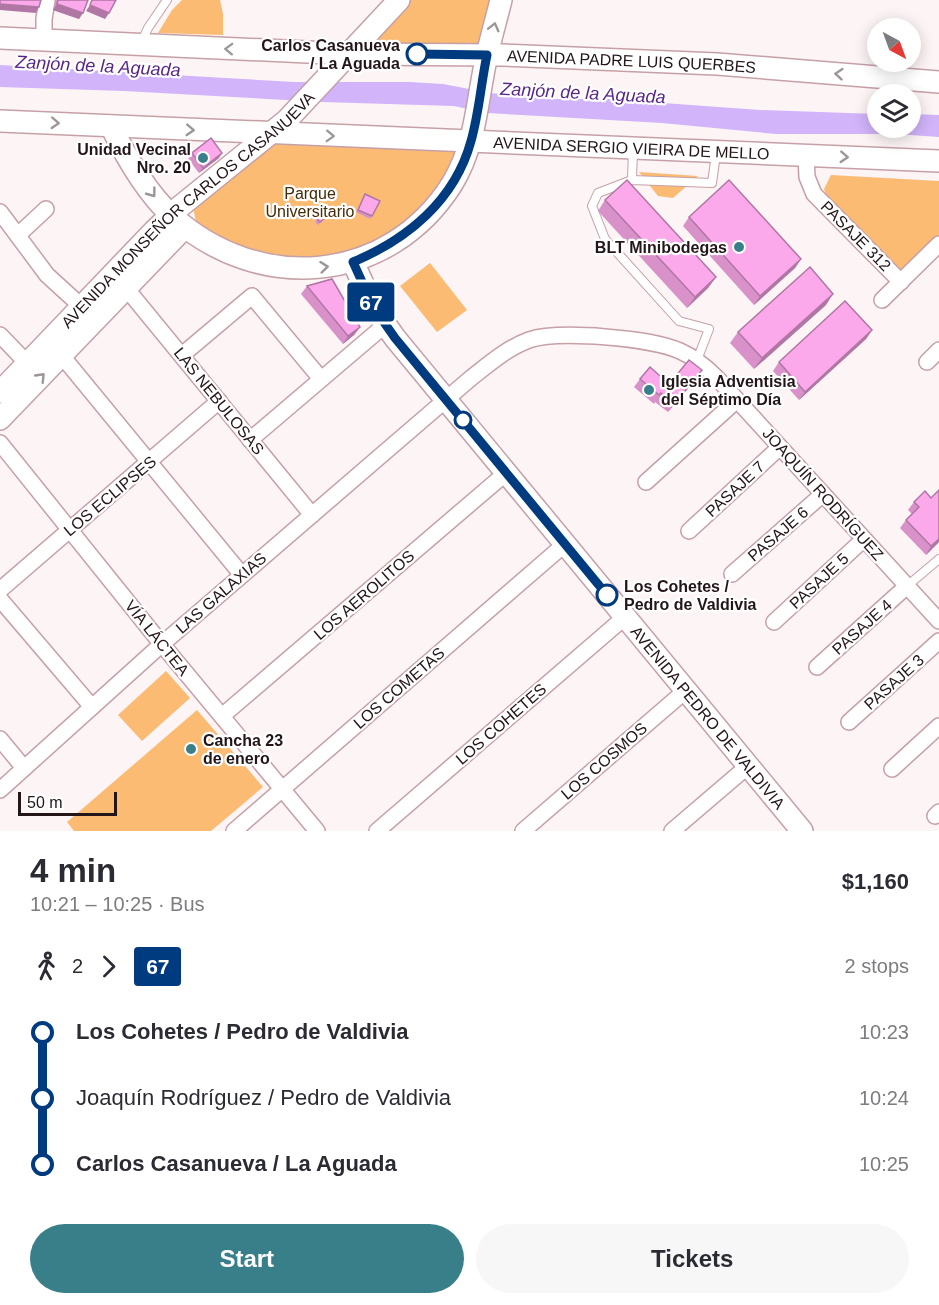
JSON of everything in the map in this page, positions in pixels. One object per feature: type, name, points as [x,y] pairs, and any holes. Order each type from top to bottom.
[{"type":"main road","name":"AVENIDA MONSEÑOR CARLOS CASANUEVA","points":[[0,392],[81,306],[178,221],[279,127],[345,60],[399,0]]},
{"type":"main road","points":[[111,126],[138,173],[178,221],[228,252],[272,266],[307,268],[353,262],[398,239],[435,207],[460,169],[473,131],[485,64],[501,0]]},
{"type":"main road","name":"AVENIDA PADRE LUIS QUERBES","points":[[0,38],[140,45],[345,60],[485,64],[717,64],[939,82]]},
{"type":"main road","name":"AVENIDA SERGIO VIEIRA DE MELLO","points":[[0,121],[111,126],[473,131],[633,146],[939,161]]},
{"type":"main road","name":"AVENIDA MONSEÑOR CARLOS CASANUEVA","points":[[0,419],[126,288],[178,221]]},
{"type":"main road","name":"AVENIDA PEDRO DE VALDIVIA","points":[[353,262],[365,290],[385,325],[802,831]]},
{"type":"street","points":[[44,41],[47,0]]},
{"type":"street","name":"PASAJE 312","points":[[806,155],[807,177],[814,194],[901,282]]},
{"type":"street","points":[[18,235],[46,208]]},
{"type":"street","points":[[0,212],[47,275],[81,306]]},
{"type":"street","points":[[882,300],[939,244]]},
{"type":"street","name":"LAS NEBULOSAS","points":[[126,288],[312,515]]},
{"type":"street","points":[[182,355],[252,296],[321,379]]},
{"type":"street","points":[[250,440],[385,325]]},
{"type":"street","points":[[0,335],[27,363]]},
{"type":"street","name":"JOAQUÍN RODRÍGUEZ","points":[[446,400],[504,353],[523,342],[541,337],[561,336],[653,342],[680,351],[697,360],[717,378],[939,621]]},
{"type":"street","points":[[927,362],[939,350]]},
{"type":"street","points":[[62,356],[242,575]]},
{"type":"street","name":"LAS GALAXIAS","points":[[0,789],[162,644],[446,400]]},
{"type":"street","points":[[646,482],[737,400]]},
{"type":"street","name":"LOS ECLIPSES","points":[[0,590],[219,401]]},
{"type":"street","name":"VÍA LÁCTEA","points":[[0,443],[317,831]]},
{"type":"street","name":"PASAJE 7","points":[[689,531],[780,447]]},
{"type":"street","name":"LOS AEROLITOS","points":[[222,716],[506,473]]},
{"type":"street","name":"PASAJE 6","points":[[732,574],[823,494]]},
{"type":"street","name":"PASAJE 5","points":[[774,622],[864,539]]},
{"type":"street","name":"LOS COMETAS","points":[[234,831],[565,544]]},
{"type":"street","name":"PASAJE 4","points":[[817,667],[907,586]]},
{"type":"street","points":[[0,599],[92,707]]},
{"type":"street","name":"LOS COHETES","points":[[377,831],[625,617]]},
{"type":"street","name":"PASAJE 3","points":[[849,722],[939,641]]},
{"type":"street","name":"LOS COSMOS","points":[[523,831],[685,691]]},
{"type":"street","points":[[892,769],[939,726]]},
{"type":"street","points":[[0,739],[24,768]]},
{"type":"street","points":[[672,831],[748,766]]},
{"type":"lane","points":[[140,45],[148,28],[167,0]]},
{"type":"lane","points":[[632,180],[633,146]]},
{"type":"lane","points":[[697,360],[709,329],[679,321],[605,239],[593,210],[593,201],[598,193],[632,180],[712,183],[716,150]]},
{"type":"lane","points":[[907,586],[939,559]]},
{"type":"green space","points":[[182,0],[220,0],[223,35],[158,33],[172,10]]},
{"type":"green space","points":[[406,0],[490,0],[477,47],[373,45],[371,37]]},
{"type":"green space","name":"Parque Universitario","points":[[274,141],[464,145],[430,201],[407,221],[374,244],[316,261],[262,256],[197,226],[193,208]]},
{"type":"green space","points":[[639,172],[698,176],[673,198],[658,196]]},
{"type":"green space","points":[[831,175],[939,181],[939,235],[900,274],[828,202],[824,189]]},
{"type":"green space","points":[[430,263],[467,310],[437,332],[400,286]]},
{"type":"green space","points":[[166,671],[190,698],[142,741],[118,715]]},
{"type":"green space","name":"Cancha 23 de enero","points":[[197,710],[263,787],[211,831],[74,831],[67,822]]},
{"type":"shaded area","points":[[0,65],[294,82],[409,82],[443,84],[490,93],[547,99],[608,99],[760,110],[867,114],[867,134],[776,134],[662,123],[487,113],[454,106],[0,87]]},
{"type":"shaded area","points":[[921,114],[939,115],[939,137],[921,136]]},
{"type":"building","points":[[0,0],[41,0],[39,7],[0,4]]},
{"type":"building","points":[[58,0],[88,0],[83,13],[57,4]]},
{"type":"building","points":[[92,0],[116,0],[109,13],[90,5]]},
{"type":"building","name":"Unidad Vecinal Nro. 20","points":[[211,138],[222,153],[203,168],[192,153]]},
{"type":"building","points":[[627,180],[716,277],[695,297],[605,200]]},
{"type":"building","name":"BLT Minibodegas","points":[[729,180],[801,259],[760,296],[689,217]]},
{"type":"building","points":[[365,194],[380,201],[372,216],[358,210]]},
{"type":"building","points":[[325,213],[327,216],[320,222],[317,219]]},
{"type":"building","points":[[810,267],[833,294],[762,358],[738,332]]},
{"type":"building","points":[[332,279],[360,327],[348,336],[307,286]]},
{"type":"building","points":[[845,301],[872,330],[805,392],[779,362]]},
{"type":"building","points":[[689,360],[702,370],[674,404],[640,379],[650,367],[669,384]]},
{"type":"building","points":[[939,490],[939,539],[931,546],[906,520],[919,507],[914,502],[925,491],[931,498]]},
{"type":"bus line","name":"67","points":[[417,54],[487,55],[471,141],[453,182],[435,207],[409,232],[387,246],[353,262],[374,308],[385,325],[607,595]]},
{"type":"place","name":"Carlos Casanueva / La Aguada","points":[[417,54]]},
{"type":"place","name":"Unidad Vecinal Nro. 20","points":[[203,158]]},
{"type":"place","name":"BLT Minibodegas","points":[[739,247]]},
{"type":"place","name":"Iglesia Adventisia del Séptimo Día","points":[[649,390]]},
{"type":"place","name":"Los Cohetes / Pedro de Valdivia","points":[[607,595]]},
{"type":"place","name":"Cancha 23 de enero","points":[[191,749]]},
{"type":"water label","name":"Zanjón de la Aguada","points":[[98,66]]},
{"type":"water label","name":"Zanjón de la Aguada","points":[[583,93]]}]
